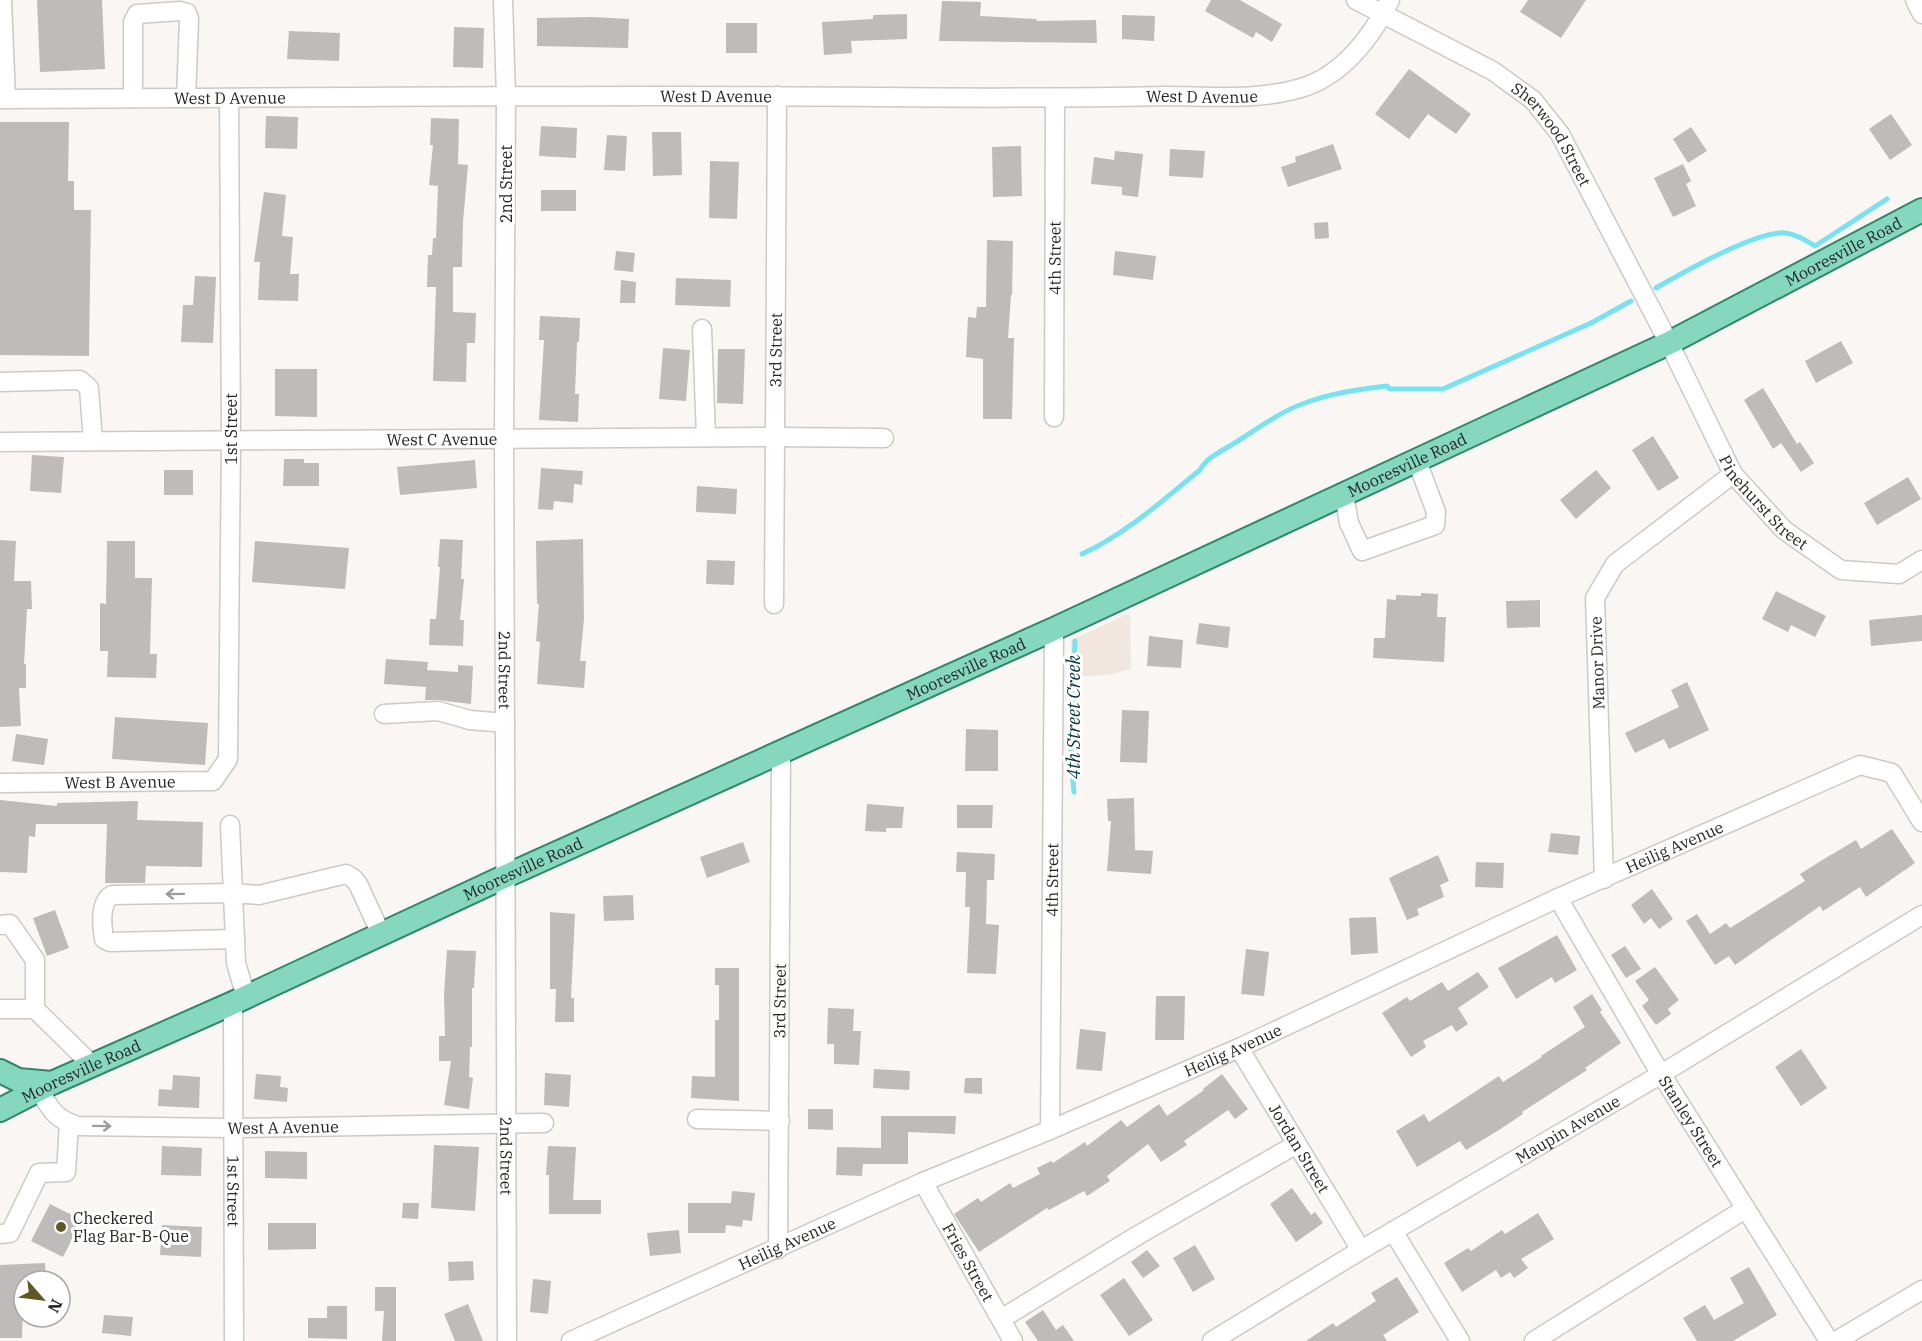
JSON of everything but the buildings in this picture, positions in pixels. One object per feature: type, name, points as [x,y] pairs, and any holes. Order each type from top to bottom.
[{"type":"main road","name":"Mooresville Road","points":[[0,1110],[92,1065],[240,1000],[506,876],[1054,629],[1669,343],[1922,210]]},
{"type":"main road","points":[[0,1071],[18,1080],[46,1087]]},
{"type":"street","points":[[2,0],[3,99]]},
{"type":"street","name":"2nd Street","points":[[503,0],[506,97],[504,438],[507,1341]]},
{"type":"street","name":"Sherwood Street","points":[[1356,0],[1387,7],[1493,71],[1533,100],[1560,134],[1669,343]]},
{"type":"street","points":[[1915,0],[1922,14]]},
{"type":"street","name":"West D Avenue","points":[[3,99],[777,96],[1054,98],[1267,95],[1303,88],[1328,76],[1355,54],[1387,7]]},
{"type":"street","points":[[133,98],[133,22],[137,14],[180,11],[187,13],[189,19],[186,98]]},
{"type":"street","name":"3rd Street","points":[[774,604],[777,96]]},
{"type":"street","name":"1st Street","points":[[228,759],[231,440],[230,98]]},
{"type":"street","name":"4th Street","points":[[1054,98],[1054,417]]},
{"type":"street","points":[[702,328],[706,437]]},
{"type":"street","name":"Pinehurst Street","points":[[1669,343],[1732,474],[1784,530],[1841,570],[1899,574],[1922,560]]},
{"type":"street","points":[[0,382],[80,380],[89,388],[93,441]]},
{"type":"street","name":"West C Avenue","points":[[0,442],[706,437],[884,438]]},
{"type":"street","points":[[1344,495],[1349,523],[1362,551],[1435,525],[1436,512],[1417,461]]},
{"type":"street","name":"Manor Drive","points":[[1604,879],[1595,598],[1615,564],[1732,474]]},
{"type":"street","name":"4th Street","points":[[1050,1130],[1054,629]]},
{"type":"street","points":[[384,714],[438,711],[470,720],[505,723]]},
{"type":"street","name":"3rd Street","points":[[778,1249],[780,753]]},
{"type":"street","name":"West B Avenue","points":[[0,783],[213,781],[228,759]]},
{"type":"street","name":"Heilig Avenue","points":[[571,1341],[595,1336],[923,1182],[1050,1130],[1239,1047],[1558,898],[1860,765],[1892,773],[1922,822]]},
{"type":"street","name":"1st Street","points":[[230,825],[236,963],[240,1000],[233,1128],[234,1341]]},
{"type":"street","points":[[235,939],[110,942],[104,939],[104,907],[107,898],[112,895],[233,893],[259,895],[346,874],[358,884],[381,934]]},
{"type":"street","name":"Stanley Street","points":[[1558,898],[1661,1074],[1829,1341]]},
{"type":"street","name":"Maupin Avenue","points":[[1212,1341],[1361,1250],[1661,1074],[1922,915]]},
{"type":"street","points":[[0,925],[10,924],[35,960],[35,1009]]},
{"type":"street","points":[[0,1009],[35,1009],[92,1065]]},
{"type":"street","name":"Jordan Street","points":[[1239,1047],[1361,1250]]},
{"type":"street","points":[[0,1234],[10,1233],[39,1173],[66,1172],[69,1123],[53,1113],[46,1087]]},
{"type":"street","points":[[697,1119],[780,1121]]},
{"type":"street","name":"West A Avenue","points":[[69,1123],[78,1126],[233,1128],[544,1123]]},
{"type":"street","points":[[1001,1319],[1140,1234],[1297,1144]]},
{"type":"street","name":"Fries Street","points":[[923,1182],[1013,1341]]},
{"type":"street","points":[[1534,1341],[1745,1209]]},
{"type":"street","points":[[1393,1231],[1460,1341]]},
{"type":"street","points":[[1836,1341],[1922,1290]]},
{"type":"shaded area","points":[[1130,613],[1131,669],[1108,675],[1071,677],[1071,640]]},
{"type":"waterway","points":[[1656,288],[1739,245],[1772,234],[1793,235],[1815,246],[1887,199]]},
{"type":"waterway","points":[[1082,554],[1114,537],[1144,516],[1215,455],[1295,407],[1335,394],[1377,387],[1443,389],[1591,323],[1631,301]]},
{"type":"waterway","name":"4th Street Creek","points":[[1074,792],[1071,760],[1075,641]]},
{"type":"place","name":"Checkered Flag Bar-B-Que","points":[[61,1227]]}]
